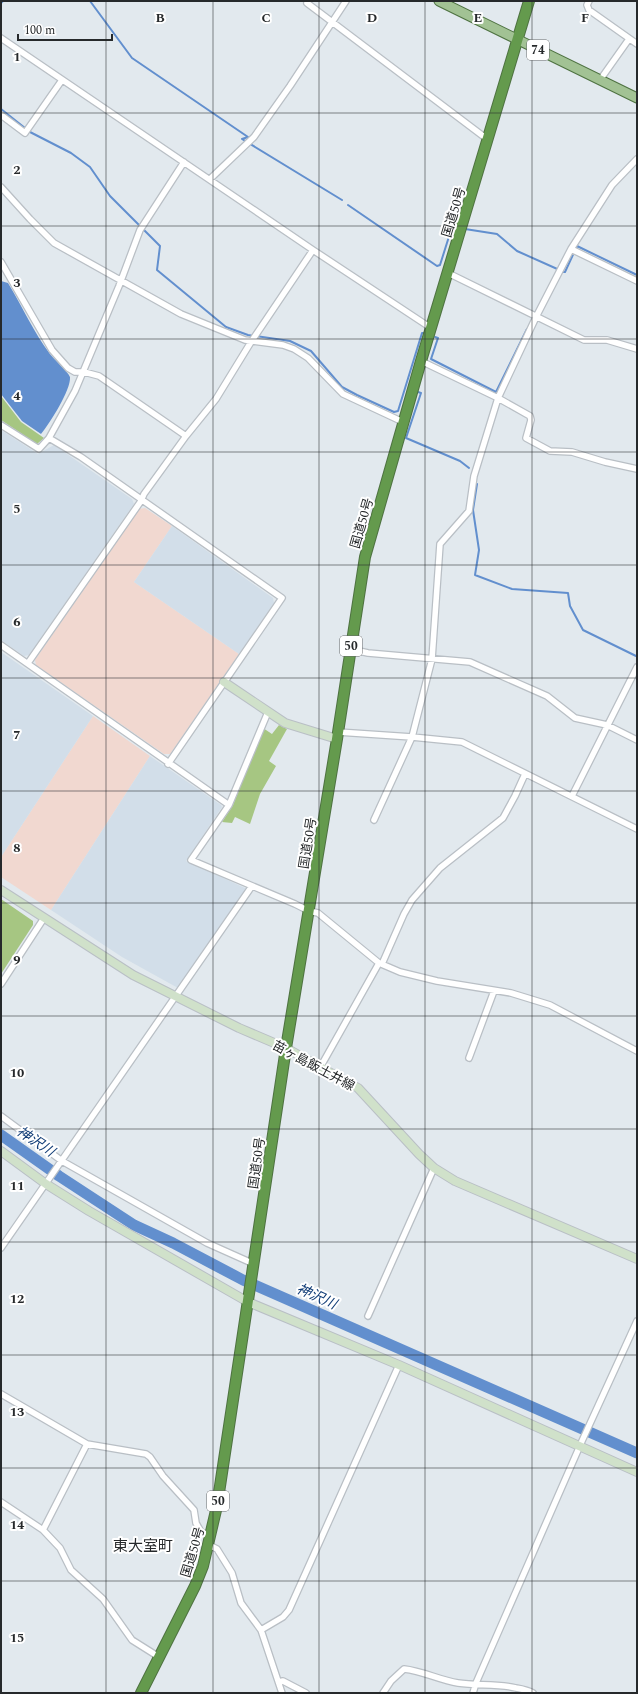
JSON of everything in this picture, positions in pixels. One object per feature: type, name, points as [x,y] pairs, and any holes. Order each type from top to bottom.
[{"type":"highway","name":"国道50号","points":[[141,1693],[195,1586],[203,1566],[218,1506],[286,1048],[365,556],[421,361],[529,1]]},
{"type":"main road","name":"74","points":[[439,1],[637,98]]},
{"type":"street","points":[[210,179],[254,137],[334,22],[346,1]]},
{"type":"street","points":[[589,1],[587,5],[589,10],[629,40],[637,44]]},
{"type":"street","points":[[307,3],[477,131],[489,138]]},
{"type":"street","points":[[1,38],[210,179],[217,186],[431,328]]},
{"type":"street","points":[[600,80],[629,40]]},
{"type":"street","points":[[1,115],[25,132],[62,80]]},
{"type":"street","points":[[374,820],[412,737],[432,659],[440,544],[469,512],[474,476],[498,398],[536,317],[572,249],[612,185],[637,159]]},
{"type":"street","points":[[1,425],[38,449],[49,438],[84,372],[140,230],[184,162]]},
{"type":"street","points":[[1,186],[30,219],[54,243],[181,314],[251,342],[283,345],[300,352],[315,364],[334,387],[343,394],[403,422]]},
{"type":"street","points":[[572,249],[637,281]]},
{"type":"street","points":[[28,663],[141,501],[144,494],[216,398],[251,342],[313,250]]},
{"type":"street","points":[[1,262],[52,350],[68,368],[75,372],[84,372],[99,376],[186,436]]},
{"type":"street","points":[[448,273],[584,340],[607,340],[637,349]]},
{"type":"street","points":[[421,361],[498,398],[530,416],[531,420],[526,438],[544,449],[553,452],[572,452],[605,462],[637,469]]},
{"type":"street","points":[[49,438],[80,457],[282,598],[168,764]]},
{"type":"street","points":[[1,645],[168,764],[229,805]]},
{"type":"street","points":[[350,649],[368,653],[470,662],[547,696],[575,718],[608,725],[637,740]]},
{"type":"street","points":[[572,796],[637,667]]},
{"type":"street","points":[[224,682],[285,723],[337,736],[412,737],[462,742],[637,829]]},
{"type":"street","points":[[268,712],[229,805],[191,860],[296,904],[309,911],[318,913],[381,964],[400,972],[435,980],[511,993],[550,1005],[637,1051]]},
{"type":"street","points":[[321,1066],[381,964],[412,900],[440,868],[503,818],[515,796],[524,774]]},
{"type":"street","points":[[1,1248],[252,886]]},
{"type":"street","name":"苗ヶ島飯土井線","points":[[1,890],[127,971],[175,997],[239,1028],[286,1048],[321,1066],[358,1088],[418,1154],[434,1168],[455,1181],[637,1259]]},
{"type":"street","points":[[1,984],[44,918]]},
{"type":"street","points":[[469,1058],[494,991]]},
{"type":"street","points":[[1,1116],[61,1162],[207,1243],[254,1266]]},
{"type":"street","points":[[1,1151],[89,1211],[248,1298],[581,1444],[637,1472]]},
{"type":"street","points":[[368,1316],[434,1168]]},
{"type":"street","points":[[473,1693],[581,1444],[637,1321]]},
{"type":"street","points":[[261,1630],[287,1614],[290,1610],[399,1365]]},
{"type":"street","points":[[1,1394],[87,1444],[146,1454],[150,1457],[160,1473],[194,1510],[199,1530],[210,1541],[232,1573],[241,1603],[261,1630],[282,1693]]},
{"type":"street","points":[[43,1530],[87,1444]]},
{"type":"street","points":[[1,1502],[43,1530],[60,1548],[71,1570],[103,1599],[132,1640],[159,1657]]},
{"type":"street","points":[[383,1693],[391,1682],[404,1669],[414,1670],[442,1680],[459,1683],[509,1686],[533,1693]]},
{"type":"street","points":[[278,1682],[283,1681],[306,1693]]},
{"type":"shaded area","points":[[1,430],[38,454],[54,445],[132,499],[134,504],[29,655],[24,656],[1,640]]},
{"type":"shaded area","points":[[145,508],[172,526],[134,582],[239,654],[170,754],[164,754],[36,665],[35,660],[139,509]]},
{"type":"shaded area","points":[[172,526],[273,598],[274,603],[239,654],[134,582]]},
{"type":"shaded area","points":[[1,652],[93,716],[1,857]]},
{"type":"shaded area","points":[[93,716],[150,756],[51,910],[1,877],[1,857]]},
{"type":"shaded area","points":[[150,756],[222,807],[186,861],[245,888],[246,890],[178,988],[122,957],[51,910]]},
{"type":"green space","points":[[1,396],[21,422],[44,438],[37,444],[1,420]]},
{"type":"green space","points":[[279,725],[287,729],[269,761],[276,766],[260,794],[250,824],[235,817],[232,823],[222,822],[233,805],[263,728],[272,734]]},
{"type":"green space","points":[[1,899],[33,921],[33,925],[1,974]]},
{"type":"water","points":[[1,281],[8,283],[44,346],[70,377],[64,398],[41,434],[22,421],[1,394]]},
{"type":"waterway","points":[[90,1],[132,58],[248,137],[242,139],[342,200]]},
{"type":"waterway","points":[[1,109],[30,132],[71,153],[90,167],[110,196],[160,246],[157,270],[226,327],[248,335],[290,341],[311,351],[342,387],[394,412],[398,411],[422,333],[424,333]]},
{"type":"waterway","points":[[348,205],[437,266],[440,265],[452,227],[458,228]]},
{"type":"waterway","points":[[465,229],[497,234],[517,251],[564,272],[577,246],[637,275]]},
{"type":"waterway","points":[[435,337],[438,338],[431,359],[496,392],[527,329]]},
{"type":"waterway","points":[[418,392],[421,393],[406,438],[460,461],[469,468]]},
{"type":"waterway","points":[[477,484],[473,510],[479,550],[475,575],[512,589],[568,593],[570,606],[583,630],[636,656]]},
{"type":"waterway","name":"神沢川","points":[[1,1135],[59,1176],[134,1225],[173,1243],[243,1280],[637,1453]]},
{"type":"district","name":"東大室町","points":[[143,1546]]}]
